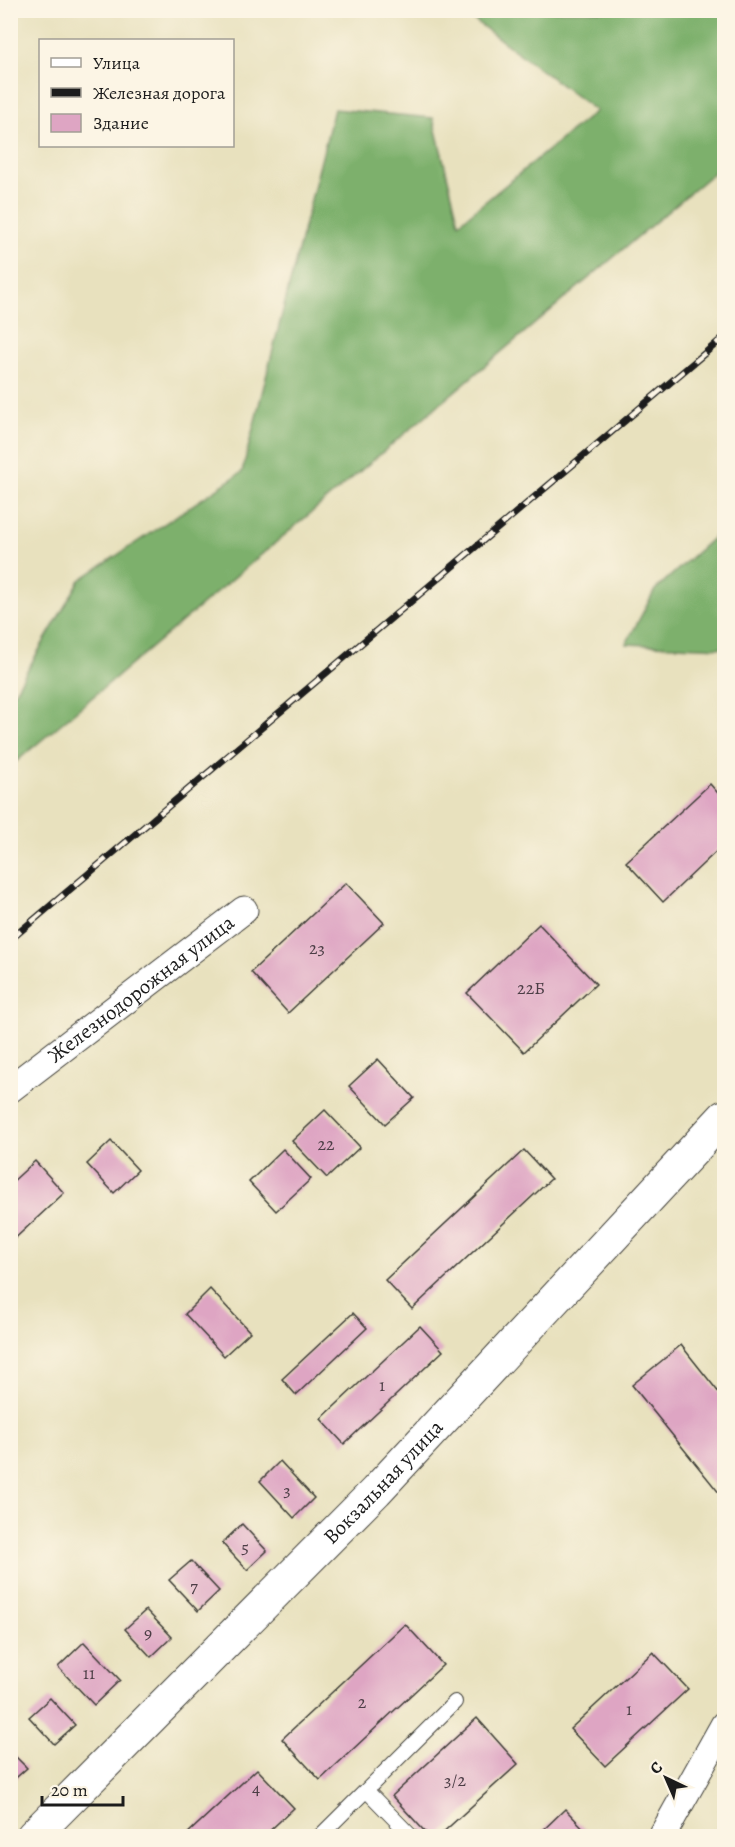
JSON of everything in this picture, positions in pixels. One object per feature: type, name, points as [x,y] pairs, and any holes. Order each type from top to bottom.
[{"type":"street","name":"Железнодорожная улица","points":[[10,1089],[244,910]]},
{"type":"street","name":"Вокзальная улица","points":[[33,1836],[376,1491],[724,1117]]},
{"type":"street","points":[[662,1836],[724,1725]]},
{"type":"lane","points":[[321,1836],[455,1702]]},
{"type":"lane","points":[[367,1791],[411,1836]]},
{"type":"green space","points":[[471,11],[724,11],[724,164],[11,766],[11,698],[80,580],[242,472],[334,109],[433,118],[459,223],[596,111],[470,17]]},
{"type":"green space","points":[[724,528],[724,648],[626,644],[655,590]]},
{"type":"building","points":[[710,784],[724,800],[724,844],[663,902],[626,862]]},
{"type":"building","points":[[346,883],[384,923],[288,1013],[251,972]]},
{"type":"building","points":[[539,924],[596,984],[524,1052],[467,993]]},
{"type":"building","points":[[378,1059],[414,1098],[385,1124],[349,1086]]},
{"type":"building","points":[[325,1110],[360,1147],[327,1178],[292,1141]]},
{"type":"building","points":[[111,1141],[138,1170],[114,1193],[87,1164]]},
{"type":"building","points":[[283,1149],[311,1179],[276,1211],[249,1182]]},
{"type":"building","points":[[524,1150],[551,1179],[412,1309],[385,1280]]},
{"type":"building","points":[[35,1161],[64,1193],[10,1243],[10,1184]]},
{"type":"building","points":[[210,1289],[250,1332],[224,1356],[185,1314]]},
{"type":"building","points":[[353,1313],[367,1328],[296,1395],[282,1379]]},
{"type":"building","points":[[420,1326],[443,1351],[344,1444],[321,1419]]},
{"type":"building","points":[[681,1345],[724,1399],[724,1499],[632,1385]]},
{"type":"building","points":[[280,1461],[314,1498],[294,1518],[260,1481]]},
{"type":"building","points":[[242,1524],[267,1551],[247,1570],[222,1543]]},
{"type":"building","points":[[191,1561],[219,1591],[198,1611],[169,1580]]},
{"type":"building","points":[[146,1610],[172,1637],[151,1657],[125,1629]]},
{"type":"building","points":[[405,1624],[443,1665],[320,1780],[282,1739]]},
{"type":"building","points":[[84,1642],[120,1680],[94,1705],[58,1667]]},
{"type":"building","points":[[653,1652],[688,1689],[605,1766],[570,1729]]},
{"type":"building","points":[[50,1698],[75,1725],[54,1744],[29,1717]]},
{"type":"building","points":[[477,1718],[518,1764],[439,1836],[429,1836],[392,1796]]},
{"type":"building","points":[[10,1751],[27,1768],[10,1783]]},
{"type":"building","points":[[257,1769],[294,1808],[264,1836],[185,1836]]},
{"type":"building","points":[[565,1809],[591,1836],[537,1836]]},
{"type":"railway","points":[[10,940],[724,337]]}]
